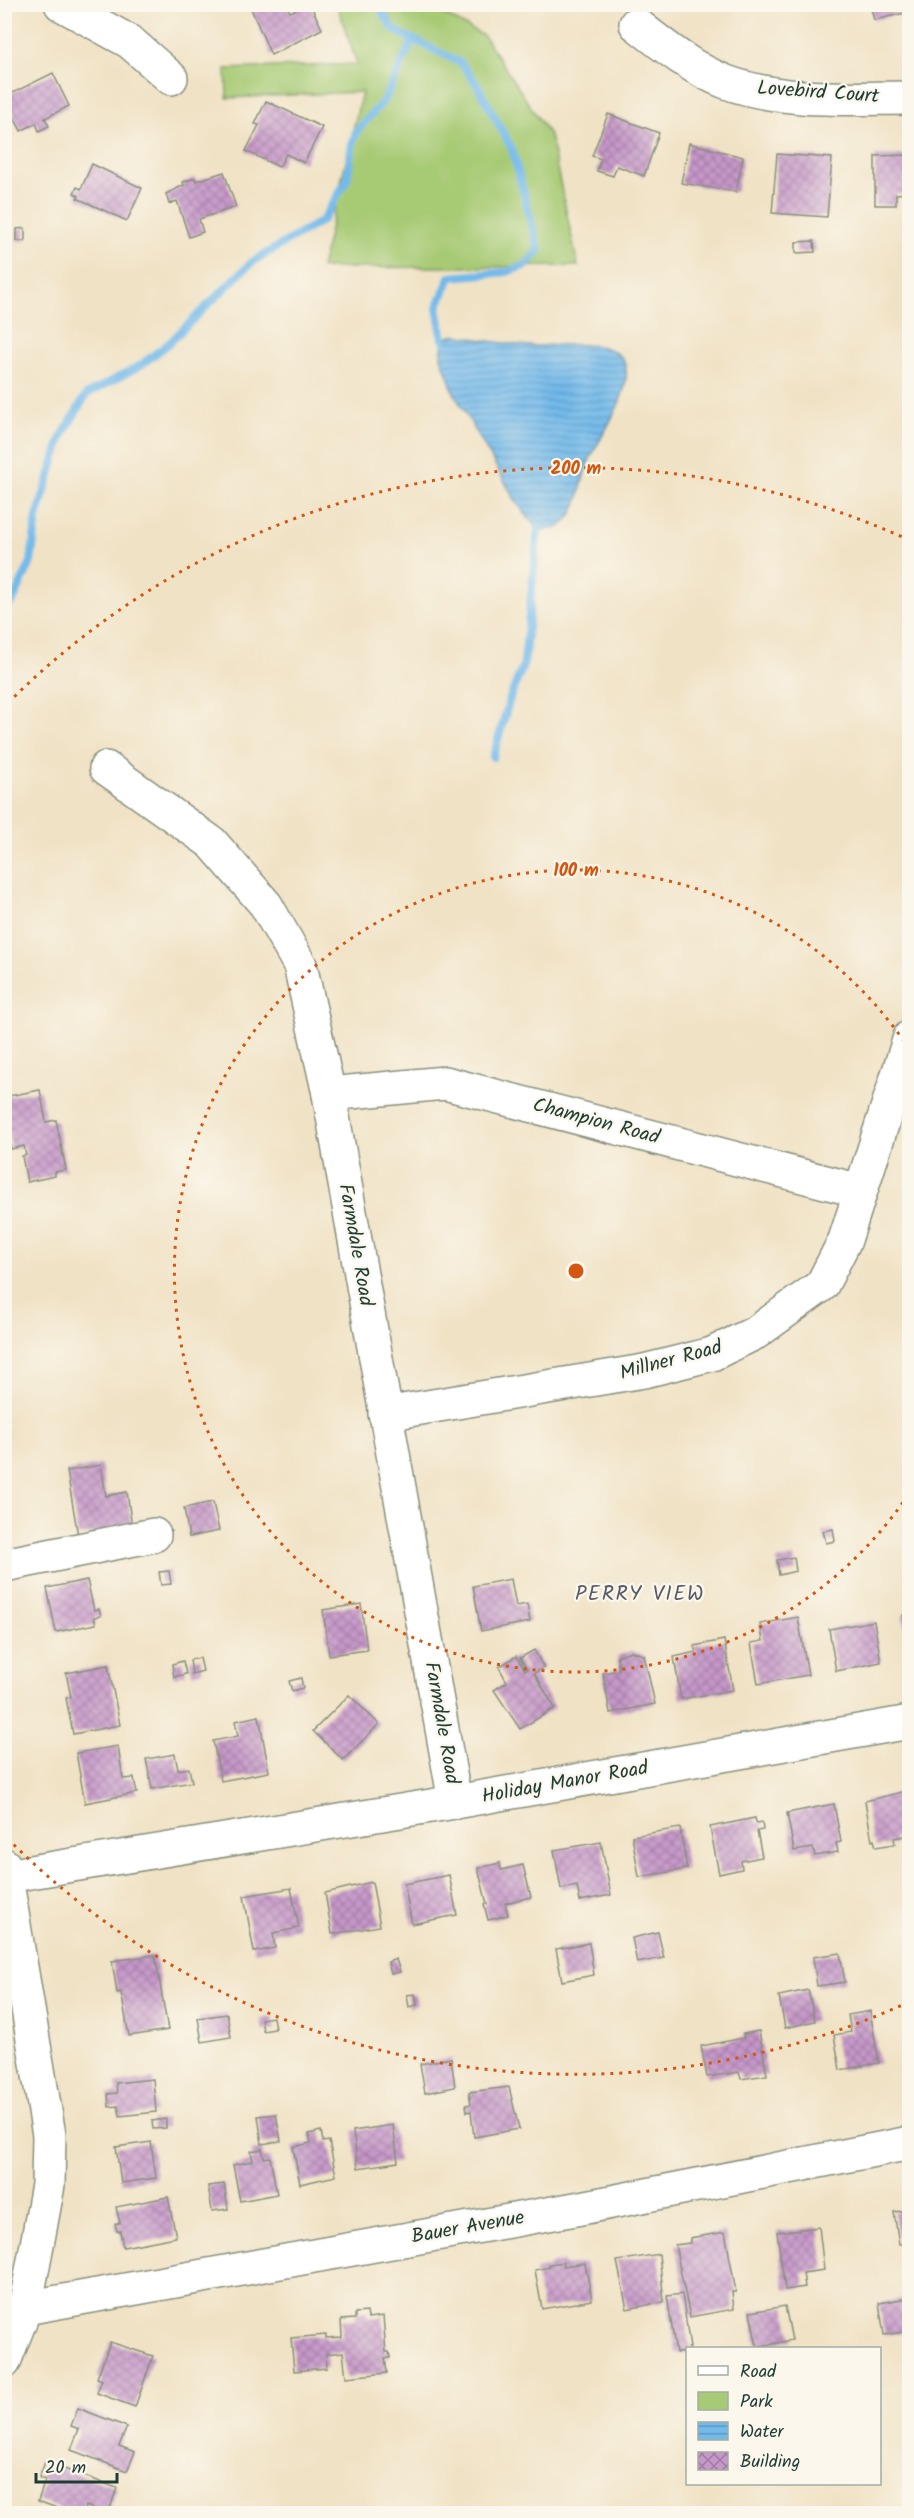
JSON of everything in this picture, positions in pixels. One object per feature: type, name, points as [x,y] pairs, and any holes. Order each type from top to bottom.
[{"type":"street","points":[[61,4],[130,42],[171,78]]},
{"type":"street","name":"Lovebird Court","points":[[636,24],[684,60],[724,81],[759,92],[811,97],[909,98]]},
{"type":"street","name":"Farmdale Road","points":[[106,768],[212,843],[266,905],[300,965],[329,1094],[455,1802]]},
{"type":"street","name":"Millner Road","points":[[385,1414],[644,1371],[712,1354],[757,1332],[822,1285],[845,1240],[909,1037]]},
{"type":"street","name":"Champion Road","points":[[329,1094],[445,1083],[860,1191]]},
{"type":"street","points":[[4,1565],[154,1535]]},
{"type":"street","name":"Holiday Manor Road","points":[[5,1871],[455,1802],[909,1722]]},
{"type":"street","points":[[4,2362],[25,2308],[48,2184],[49,2135],[5,1871]]},
{"type":"street","name":"Bauer Avenue","points":[[25,2308],[581,2208],[909,2143]]},
{"type":"green space","points":[[337,5],[427,5],[484,36],[550,136],[578,266],[321,268],[362,92],[227,98],[226,69],[357,64]]},
{"type":"water","points":[[455,335],[523,345],[594,345],[616,353],[623,360],[626,371],[621,398],[587,465],[572,514],[558,527],[538,530],[517,503],[454,393],[441,357],[443,339]]},
{"type":"building","points":[[249,4],[286,4],[290,12],[310,4],[322,29],[271,55]]},
{"type":"building","points":[[870,4],[910,4],[910,12],[874,20]]},
{"type":"building","points":[[53,73],[69,106],[45,118],[49,126],[39,131],[36,123],[21,131],[4,97]]},
{"type":"building","points":[[266,101],[322,127],[304,163],[286,154],[279,167],[246,151],[259,125],[255,124]]},
{"type":"building","points":[[608,114],[659,133],[644,176],[617,166],[613,176],[597,171],[601,159],[592,156]]},
{"type":"building","points":[[689,143],[743,157],[736,192],[681,183]]},
{"type":"building","points":[[777,154],[832,158],[827,217],[772,213]]},
{"type":"building","points":[[910,155],[910,193],[896,194],[896,205],[875,205],[875,156]]},
{"type":"building","points":[[92,164],[142,188],[127,221],[77,198],[79,196],[74,193],[77,187],[81,189]]},
{"type":"building","points":[[224,172],[236,207],[199,219],[203,232],[189,237],[177,201],[169,204],[166,194],[184,185],[183,182],[195,178],[196,181]]},
{"type":"building","points":[[25,228],[25,241],[17,241],[17,229]]},
{"type":"building","points":[[814,241],[815,252],[796,253],[796,242]]},
{"type":"building","points":[[40,1090],[46,1122],[56,1120],[66,1170],[55,1172],[55,1176],[27,1182],[22,1156],[26,1155],[24,1146],[11,1149],[8,1130],[4,1131],[4,1094],[9,1096]]},
{"type":"building","points":[[101,1465],[106,1496],[127,1492],[132,1527],[78,1536],[67,1471]]},
{"type":"building","points":[[213,1502],[219,1531],[189,1537],[184,1508]]},
{"type":"building","points":[[833,1529],[835,1541],[826,1543],[823,1531]]},
{"type":"building","points":[[794,1557],[796,1571],[779,1575],[777,1560]]},
{"type":"building","points":[[169,1571],[171,1584],[161,1585],[159,1572]]},
{"type":"building","points":[[511,1579],[516,1606],[527,1604],[530,1622],[481,1631],[473,1586]]},
{"type":"building","points":[[87,1580],[94,1610],[99,1609],[101,1616],[94,1617],[96,1624],[56,1632],[47,1588]]},
{"type":"building","points":[[361,1604],[367,1650],[329,1655],[323,1610]]},
{"type":"building","points":[[910,1614],[910,1648],[908,1648],[903,1615]]},
{"type":"building","points":[[798,1617],[808,1675],[758,1684],[751,1643],[763,1641],[760,1624]]},
{"type":"building","points":[[874,1621],[881,1662],[836,1671],[829,1629]]},
{"type":"building","points":[[724,1640],[733,1690],[681,1699],[674,1657],[696,1652],[694,1646]]},
{"type":"building","points":[[534,1650],[544,1668],[534,1673],[555,1708],[520,1729],[494,1690],[507,1682],[499,1667],[516,1656],[525,1670],[527,1669],[520,1658]]},
{"type":"building","points":[[631,1651],[644,1655],[655,1704],[610,1713],[603,1673],[619,1670],[617,1656]]},
{"type":"building","points":[[200,1658],[203,1671],[192,1674],[190,1660]]},
{"type":"building","points":[[183,1661],[186,1674],[174,1677],[172,1664]]},
{"type":"building","points":[[108,1665],[120,1725],[73,1734],[66,1698],[71,1697],[66,1673]]},
{"type":"building","points":[[301,1678],[303,1688],[292,1691],[289,1681]]},
{"type":"building","points":[[349,1695],[379,1724],[343,1760],[313,1731]]},
{"type":"building","points":[[259,1716],[269,1772],[221,1781],[213,1741],[238,1736],[235,1721]]},
{"type":"building","points":[[118,1746],[123,1779],[134,1778],[137,1793],[85,1803],[76,1753]]},
{"type":"building","points":[[175,1754],[178,1770],[189,1768],[192,1782],[152,1789],[146,1759]]},
{"type":"building","points":[[910,1790],[910,1835],[894,1838],[895,1844],[876,1847],[874,1840],[872,1841],[865,1801]]},
{"type":"building","points":[[834,1804],[841,1842],[836,1843],[838,1852],[815,1856],[813,1848],[794,1851],[787,1813]]},
{"type":"building","points":[[755,1818],[756,1823],[762,1822],[763,1830],[757,1831],[762,1857],[741,1861],[742,1869],[719,1874],[710,1827]]},
{"type":"building","points":[[680,1828],[687,1869],[639,1877],[632,1836]]},
{"type":"building","points":[[601,1842],[611,1895],[580,1901],[577,1886],[561,1889],[554,1850]]},
{"type":"building","points":[[500,1863],[501,1870],[523,1865],[531,1897],[505,1903],[508,1915],[488,1920],[484,1904],[487,1904],[478,1868]]},
{"type":"building","points":[[449,1875],[457,1915],[412,1924],[404,1884]]},
{"type":"building","points":[[372,1882],[380,1926],[332,1934],[325,1893]]},
{"type":"building","points":[[291,1888],[299,1928],[273,1933],[275,1948],[254,1952],[244,1896]]},
{"type":"building","points":[[658,1932],[664,1958],[637,1963],[632,1938]]},
{"type":"building","points":[[589,1943],[594,1975],[562,1981],[556,1949]]},
{"type":"building","points":[[840,1953],[845,1982],[817,1986],[813,1957]]},
{"type":"building","points":[[155,1955],[168,2030],[129,2036],[121,1992],[117,1993],[112,1961]]},
{"type":"building","points":[[396,1959],[400,1972],[391,1974],[388,1962]]},
{"type":"building","points":[[808,1990],[815,2021],[785,2028],[779,1996]]},
{"type":"building","points":[[415,1994],[417,2005],[409,2007],[407,1995]]},
{"type":"building","points":[[870,2011],[879,2063],[840,2070],[834,2035],[851,2032],[848,2015]]},
{"type":"building","points":[[227,2014],[231,2037],[202,2042],[198,2018]]},
{"type":"building","points":[[273,2017],[275,2029],[263,2031],[261,2019]]},
{"type":"building","points":[[759,2031],[767,2075],[741,2079],[739,2072],[707,2077],[701,2046],[744,2038],[743,2034]]},
{"type":"building","points":[[451,2058],[455,2087],[425,2093],[420,2064]]},
{"type":"building","points":[[153,2079],[156,2112],[120,2116],[118,2106],[109,2107],[108,2094],[117,2093],[116,2083]]},
{"type":"building","points":[[509,2087],[519,2129],[474,2137],[471,2111],[467,2112],[466,2105],[471,2104],[469,2092]]},
{"type":"building","points":[[276,2114],[281,2141],[262,2144],[258,2116]]},
{"type":"building","points":[[166,2119],[166,2128],[153,2129],[152,2121]]},
{"type":"building","points":[[393,2125],[398,2162],[358,2168],[353,2131]]},
{"type":"building","points":[[321,2131],[323,2142],[329,2141],[336,2176],[300,2184],[293,2147],[311,2143],[309,2134]]},
{"type":"building","points":[[151,2142],[156,2178],[121,2183],[116,2147]]},
{"type":"building","points":[[262,2149],[264,2158],[270,2157],[277,2194],[240,2201],[233,2165],[253,2161],[251,2151]]},
{"type":"building","points":[[224,2184],[228,2209],[212,2211],[208,2186]]},
{"type":"building","points":[[168,2197],[176,2237],[123,2247],[120,2231],[117,2231],[115,2224],[120,2223],[116,2207]]},
{"type":"building","points":[[910,2210],[910,2243],[899,2244],[894,2212]]},
{"type":"building","points":[[819,2227],[824,2270],[803,2273],[805,2287],[785,2290],[777,2232]]},
{"type":"building","points":[[725,2232],[736,2292],[732,2292],[734,2309],[690,2317],[675,2245],[690,2243],[690,2238]]},
{"type":"building","points":[[659,2254],[664,2302],[627,2309],[617,2261]]},
{"type":"building","points":[[563,2262],[564,2266],[585,2263],[592,2300],[542,2309],[535,2270],[550,2267],[549,2264]]},
{"type":"building","points":[[682,2294],[690,2347],[686,2347],[686,2352],[676,2353],[667,2296]]},
{"type":"building","points":[[908,2298],[910,2331],[884,2335],[879,2303]]},
{"type":"building","points":[[785,2306],[792,2340],[757,2347],[750,2312]]},
{"type":"building","points":[[367,2312],[368,2318],[383,2316],[386,2352],[389,2352],[390,2358],[385,2358],[387,2373],[346,2377],[343,2352],[326,2354],[327,2368],[294,2371],[291,2338],[326,2335],[326,2338],[342,2337],[341,2320],[355,2319],[355,2313]]},
{"type":"building","points":[[110,2342],[153,2356],[135,2407],[97,2393],[102,2380],[97,2378]]},
{"type":"building","points":[[78,2408],[127,2427],[119,2446],[135,2452],[127,2471],[71,2450],[79,2429],[71,2426]]},
{"type":"building","points":[[45,2462],[117,2488],[108,2514],[86,2506],[84,2514],[73,2514],[38,2501],[45,2480],[39,2478]]},
{"type":"waterway","points":[[377,4],[394,30],[461,63],[477,85],[512,149],[539,251],[524,266],[507,272],[450,277],[437,308],[443,339]]},
{"type":"waterway","points":[[354,139],[356,132],[385,99],[413,40]]},
{"type":"waterway","points":[[4,609],[13,601],[31,562],[37,517],[61,438],[86,395],[141,365],[168,344],[252,262],[323,220],[347,180],[352,144]]},
{"type":"waterway","points":[[493,757],[510,698],[524,663],[538,530]]},
{"type":"district","name":"PERRY VIEW","points":[[640,1594]]}]
